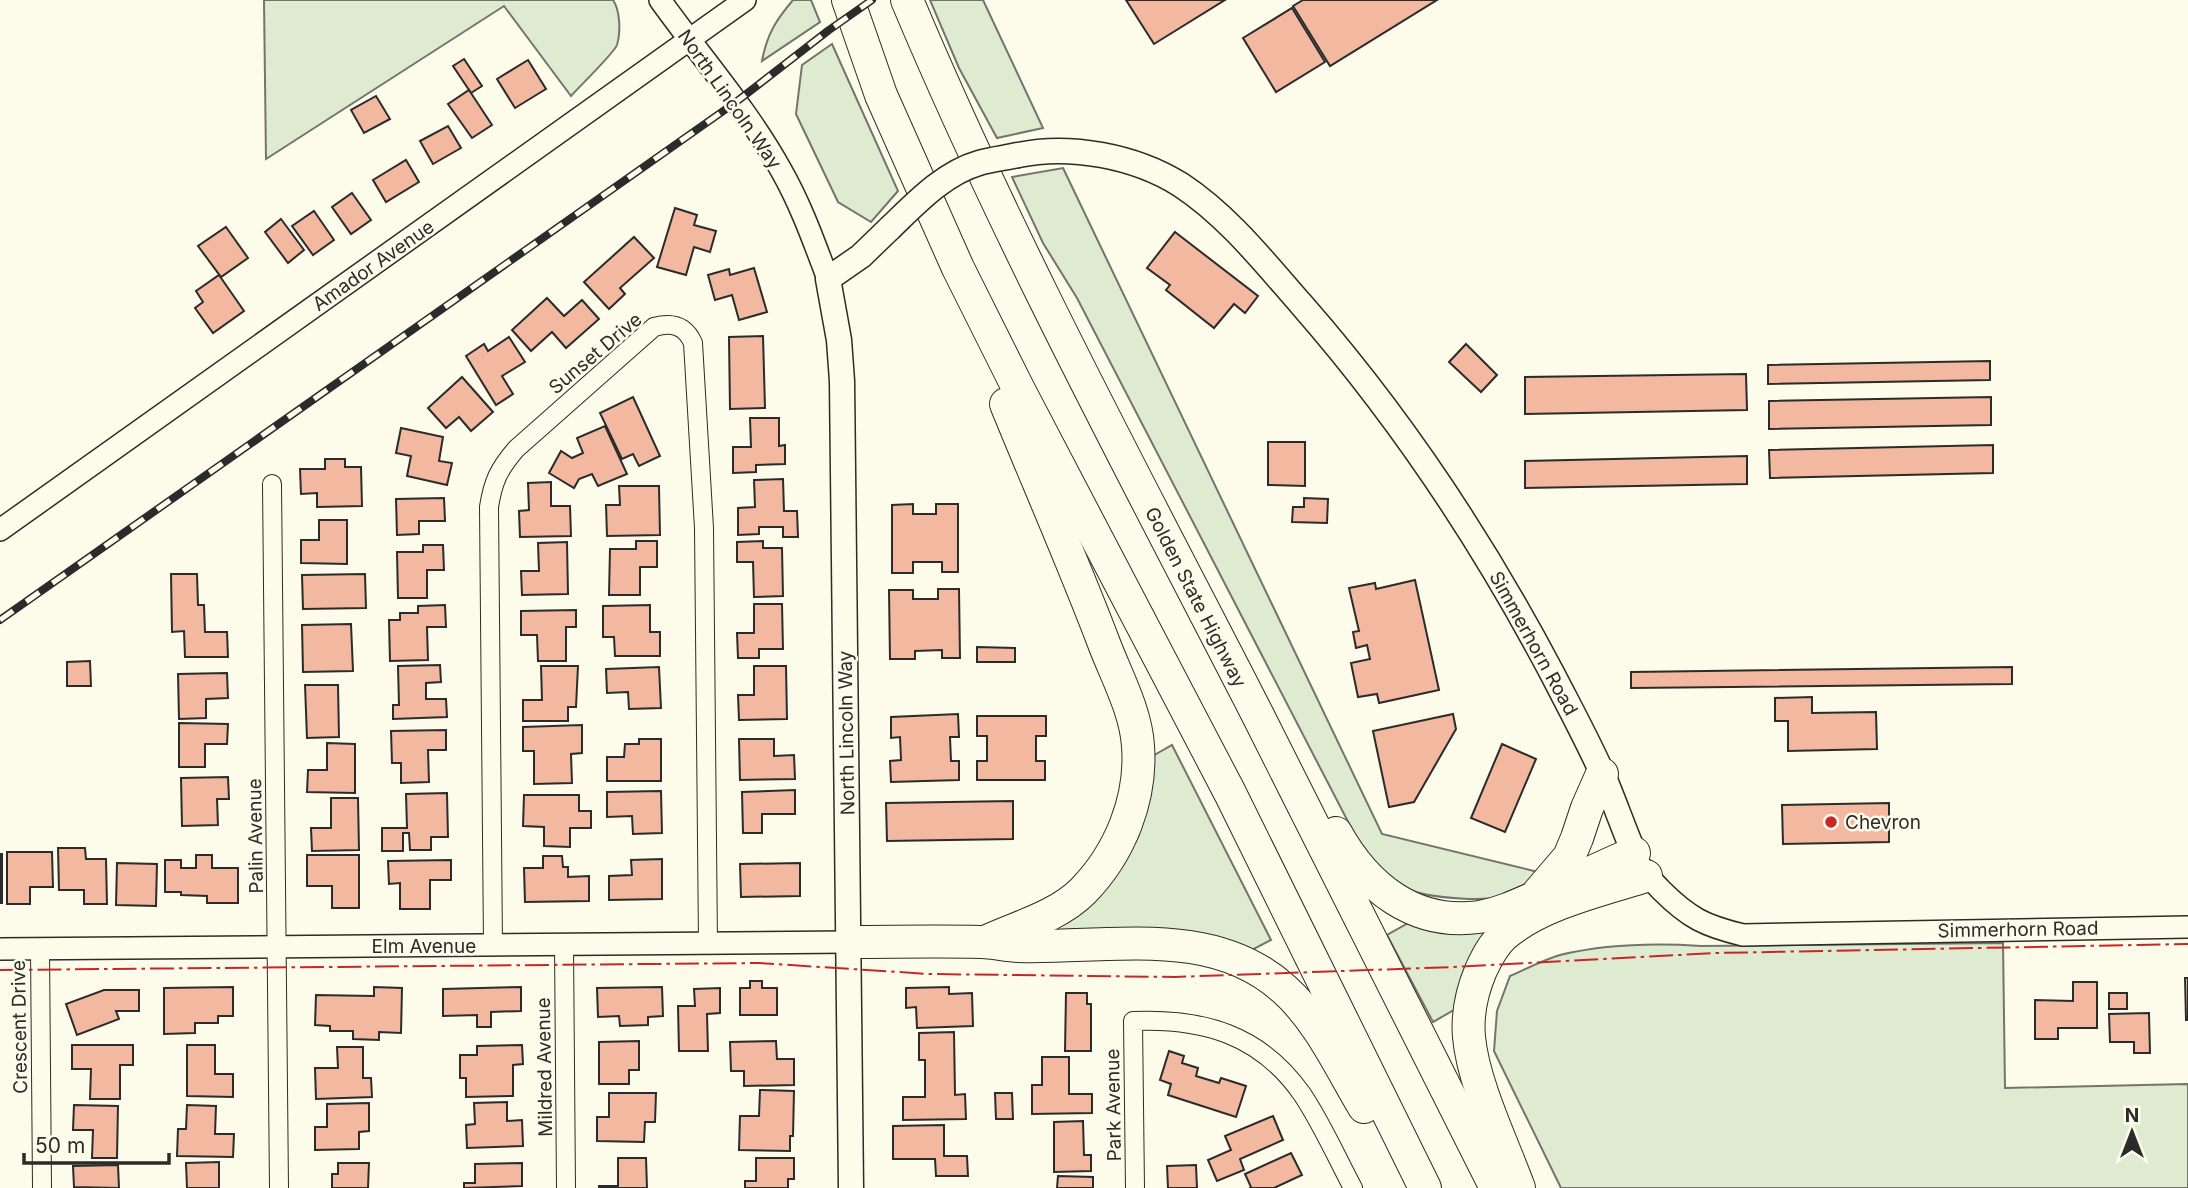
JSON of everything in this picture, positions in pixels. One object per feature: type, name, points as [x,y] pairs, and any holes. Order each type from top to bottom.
[{"type":"highway","points":[[848,0],[881,95],[958,268],[1230,793],[1425,1188]]},
{"type":"highway","name":"Golden State Highway","points":[[907,0],[934,66],[1029,270],[1496,1188]]},
{"type":"highway","points":[[958,268],[1002,396],[1086,596],[1132,716],[1138,744],[1138,772],[1128,823],[1097,875],[1081,893],[1061,907],[1040,919],[985,942]]},
{"type":"highway","points":[[1248,696],[1357,865],[1384,892],[1401,903],[1428,914],[1452,918],[1480,916],[1640,865]]},
{"type":"highway","points":[[1534,897],[1569,857],[1602,774]]},
{"type":"highway","points":[[1519,1188],[1473,1062],[1469,1011],[1475,982],[1488,952],[1504,935],[1546,910],[1640,865]]},
{"type":"highway","points":[[849,942],[985,942],[1016,946],[1182,945],[1213,950],[1238,959],[1263,972],[1284,989],[1307,1014],[1413,1188]]},
{"type":"main road","name":"Simmerhorn Road","points":[[828,279],[861,256],[925,195],[952,175],[978,163],[1039,151],[1110,157],[1145,168],[1199,198],[1266,264],[1337,344],[1402,429],[1445,492],[1529,630],[1602,774],[1640,865]]},
{"type":"main road","name":"North Lincoln Way","points":[[828,279],[839,340],[842,381],[851,1188]]},
{"type":"street","name":"North Lincoln Way","points":[[660,0],[760,135],[800,206],[828,279]]},
{"type":"street","name":"Amador Avenue","points":[[0,530],[745,0]]},
{"type":"street","name":"Sunset Drive","points":[[493,945],[489,507],[492,489],[500,468],[516,449],[654,327],[667,323],[680,326],[690,335],[693,343],[701,450],[708,944]]},
{"type":"street","name":"Palin Avenue","points":[[272,484],[279,1188]]},
{"type":"street","name":"Simmerhorn Road","points":[[1640,865],[1678,907],[1700,922],[1743,935],[2188,927]]},
{"type":"street","name":"Elm Avenue","points":[[0,949],[849,942]]},
{"type":"street","name":"Mildred Avenue","points":[[564,945],[566,1188]]},
{"type":"street","name":"Crescent Drive","points":[[40,949],[42,1188]]},
{"type":"street","name":"Park Avenue","points":[[1135,1188],[1133,1021],[1165,1019],[1224,1031],[1266,1055],[1303,1095],[1353,1188]]},
{"type":"green space","points":[[264,0],[613,0],[618,15],[619,34],[614,49],[571,96],[504,6],[266,159]]},
{"type":"green space","points":[[793,0],[811,0],[820,22],[762,61],[773,28]]},
{"type":"green space","points":[[930,0],[983,0],[1043,128],[997,138],[959,68]]},
{"type":"green space","points":[[832,44],[898,191],[871,222],[838,202],[796,114],[802,65]]},
{"type":"green space","points":[[1063,168],[1382,834],[1538,872],[1514,893],[1476,899],[1430,895],[1407,889],[1385,874],[1357,839],[1077,298],[1043,243],[1012,177]]},
{"type":"green space","points":[[1172,745],[1271,940],[1250,951],[1029,935],[1116,873],[1138,837],[1150,796],[1151,757]]},
{"type":"green space","points":[[1412,921],[1492,925],[1459,1007],[1433,1022],[1387,935]]},
{"type":"green space","points":[[2003,943],[2005,1088],[2188,1084],[2188,1188],[1561,1188],[1494,1051],[1497,1011],[1510,976],[1560,955],[1648,945]]},
{"type":"building","points":[[1126,0],[1225,0],[1154,44]]},
{"type":"building","points":[[1303,0],[1437,0],[1330,66],[1293,6]]},
{"type":"building","points":[[1292,8],[1325,62],[1276,92],[1243,38]]},
{"type":"building","points":[[464,59],[482,86],[471,93],[453,66]]},
{"type":"building","points":[[528,60],[546,89],[515,108],[497,79]]},
{"type":"building","points":[[469,90],[492,125],[472,138],[448,104]]},
{"type":"building","points":[[376,96],[390,119],[364,133],[351,110]]},
{"type":"building","points":[[448,126],[461,148],[433,164],[420,141]]},
{"type":"building","points":[[406,160],[419,182],[386,202],[373,180]]},
{"type":"building","points":[[352,193],[371,220],[351,234],[332,207]]},
{"type":"building","points":[[675,208],[697,215],[694,225],[716,231],[710,252],[694,247],[686,275],[657,267]]},
{"type":"building","points":[[314,211],[334,240],[313,255],[292,226]]},
{"type":"building","points":[[281,219],[304,250],[288,263],[265,232]]},
{"type":"building","points":[[226,227],[248,258],[221,277],[198,246]]},
{"type":"building","points":[[1175,232],[1258,296],[1245,313],[1234,304],[1214,328],[1166,290],[1170,285],[1147,268]]},
{"type":"building","points":[[634,237],[654,258],[620,288],[625,294],[609,309],[584,282]]},
{"type":"building","points":[[754,268],[767,312],[739,320],[732,295],[715,300],[708,275],[729,269],[730,275]]},
{"type":"building","points":[[219,275],[244,311],[213,333],[195,308],[203,302],[196,291]]},
{"type":"building","points":[[547,298],[564,316],[582,300],[599,319],[566,348],[552,332],[531,351],[512,330]]},
{"type":"building","points":[[763,336],[765,408],[730,409],[729,337]]},
{"type":"building","points":[[509,337],[525,362],[502,376],[513,394],[496,405],[466,356],[484,344],[488,351]]},
{"type":"building","points":[[1466,344],[1497,375],[1481,392],[1449,362]]},
{"type":"building","points":[[1990,361],[1990,380],[1768,384],[1768,365]]},
{"type":"building","points":[[1746,374],[1747,410],[1525,414],[1525,377]]},
{"type":"building","points":[[462,377],[493,412],[471,431],[459,417],[446,428],[428,408]]},
{"type":"building","points":[[633,397],[660,456],[639,466],[633,454],[622,459],[600,413]]},
{"type":"building","points":[[1991,397],[1991,425],[1769,429],[1769,401]]},
{"type":"building","points":[[750,418],[779,418],[779,446],[785,445],[785,464],[756,465],[756,472],[733,473],[733,447],[751,447]]},
{"type":"building","points":[[605,426],[627,474],[598,486],[592,474],[579,479],[574,488],[549,473],[561,451],[572,458],[583,453],[577,438]]},
{"type":"building","points":[[401,428],[443,437],[439,461],[452,463],[447,485],[407,476],[411,456],[396,453]]},
{"type":"building","points":[[1268,442],[1305,442],[1305,486],[1268,485]]},
{"type":"building","points":[[1993,445],[1993,473],[1770,478],[1769,450]]},
{"type":"building","points":[[1747,456],[1747,484],[1525,488],[1525,461]]},
{"type":"building","points":[[325,459],[345,459],[345,467],[361,467],[362,506],[317,507],[317,493],[301,494],[300,469],[325,469]]},
{"type":"building","points":[[783,479],[784,511],[797,511],[798,537],[783,537],[783,527],[759,527],[759,534],[738,535],[738,508],[755,507],[754,480]]},
{"type":"building","points":[[551,482],[551,506],[570,506],[571,536],[520,537],[519,511],[529,510],[528,483]]},
{"type":"building","points":[[619,486],[659,486],[660,535],[607,536],[606,505],[620,505]]},
{"type":"building","points":[[444,498],[445,521],[419,521],[419,534],[397,535],[396,499]]},
{"type":"building","points":[[1304,498],[1328,499],[1327,523],[1292,522],[1293,507],[1304,507]]},
{"type":"building","points":[[913,504],[913,514],[936,514],[936,504],[958,504],[958,572],[942,572],[942,562],[913,562],[913,573],[892,573],[892,505]]},
{"type":"building","points":[[319,520],[347,520],[347,564],[301,563],[301,540],[319,540]]},
{"type":"building","points":[[636,541],[657,541],[657,567],[640,567],[640,595],[609,595],[610,549],[636,549]]},
{"type":"building","points":[[763,541],[763,548],[782,548],[783,596],[754,597],[753,562],[737,562],[737,542]]},
{"type":"building","points":[[567,542],[568,594],[522,595],[521,571],[539,571],[538,543]]},
{"type":"building","points":[[423,545],[443,545],[444,570],[427,570],[427,598],[398,598],[397,552],[423,552]]},
{"type":"building","points":[[171,574],[197,574],[198,605],[204,605],[205,632],[227,632],[228,657],[185,657],[184,631],[172,632]]},
{"type":"building","points":[[365,574],[366,608],[303,609],[302,575]]},
{"type":"building","points":[[1415,580],[1439,690],[1379,703],[1377,694],[1358,697],[1351,663],[1370,659],[1367,645],[1356,648],[1353,632],[1359,631],[1349,588],[1375,583],[1376,589]]},
{"type":"building","points":[[938,589],[959,589],[960,658],[942,658],[942,650],[915,651],[915,659],[890,659],[889,590],[913,590],[913,599],[938,599]]},
{"type":"building","points":[[754,604],[782,604],[783,649],[759,649],[759,658],[738,658],[737,633],[754,633]]},
{"type":"building","points":[[445,605],[446,627],[427,627],[428,660],[390,661],[389,620],[400,620],[400,613],[418,613],[418,606]]},
{"type":"building","points":[[650,605],[650,632],[660,632],[660,656],[615,656],[614,637],[603,637],[603,606]]},
{"type":"building","points":[[576,610],[576,627],[566,627],[566,661],[538,661],[537,635],[521,635],[521,611]]},
{"type":"building","points":[[351,624],[353,671],[303,672],[302,625]]},
{"type":"building","points":[[977,647],[1015,648],[1015,662],[977,662]]},
{"type":"building","points":[[90,661],[91,686],[67,686],[67,662]]},
{"type":"building","points":[[440,665],[441,682],[426,683],[426,699],[446,699],[447,717],[393,719],[393,705],[399,705],[398,666]]},
{"type":"building","points":[[541,666],[578,666],[576,707],[568,707],[568,721],[523,721],[523,700],[542,700]]},
{"type":"building","points":[[754,666],[786,666],[787,719],[739,720],[738,695],[754,695]]},
{"type":"building","points":[[659,667],[661,708],[629,709],[628,692],[607,693],[606,669]]},
{"type":"building","points":[[2012,667],[2012,684],[1631,688],[1631,672]]},
{"type":"building","points":[[227,673],[228,698],[206,699],[206,718],[179,719],[178,674]]},
{"type":"building","points":[[305,685],[338,685],[339,737],[307,738]]},
{"type":"building","points":[[1812,697],[1812,713],[1876,712],[1877,749],[1788,751],[1788,721],[1775,721],[1775,698]]},
{"type":"building","points":[[958,714],[959,737],[950,737],[951,761],[959,761],[959,780],[891,782],[890,761],[901,760],[900,737],[891,738],[891,717]]},
{"type":"building","points":[[1453,714],[1456,729],[1414,802],[1389,807],[1373,731]]},
{"type":"building","points":[[977,716],[1046,716],[1046,736],[1036,736],[1036,761],[1045,761],[1045,780],[977,780],[977,761],[987,761],[987,736],[977,736]]},
{"type":"building","points":[[179,723],[228,724],[227,744],[205,744],[205,767],[179,767]]},
{"type":"building","points":[[582,725],[582,753],[571,754],[572,783],[534,784],[534,751],[523,751],[523,727]]},
{"type":"building","points":[[446,730],[446,750],[428,750],[429,782],[401,783],[401,763],[392,763],[391,731]]},
{"type":"building","points":[[639,739],[661,739],[661,781],[607,781],[607,757],[624,757],[625,744],[639,744]]},
{"type":"building","points":[[739,739],[774,739],[774,756],[794,755],[795,779],[740,780]]},
{"type":"building","points":[[327,743],[355,744],[355,793],[307,792],[308,770],[327,770]]},
{"type":"building","points":[[1502,744],[1536,759],[1505,832],[1471,818]]},
{"type":"building","points":[[228,777],[229,799],[217,799],[218,825],[182,826],[181,778]]},
{"type":"building","points":[[795,790],[795,814],[762,814],[762,833],[743,833],[742,792]]},
{"type":"building","points":[[661,791],[662,833],[633,834],[632,816],[607,817],[607,792]]},
{"type":"building","points":[[447,793],[448,837],[431,837],[431,850],[410,850],[409,833],[403,833],[403,851],[382,851],[382,828],[407,828],[406,794]]},
{"type":"building","points":[[524,795],[579,795],[579,811],[591,811],[591,828],[570,828],[570,847],[544,846],[544,827],[523,826]]},
{"type":"building","points":[[331,798],[358,798],[359,850],[312,851],[311,828],[331,828]]},
{"type":"building","points":[[1013,801],[1013,839],[887,841],[886,803]]},
{"type":"building","points":[[1889,803],[1889,842],[1783,844],[1782,805]]},
{"type":"building","points":[[58,848],[85,848],[86,859],[106,859],[107,904],[84,904],[84,890],[59,890]]},
{"type":"building","points":[[7,852],[52,852],[53,887],[30,887],[30,904],[7,904]]},
{"type":"building","points":[[2,854],[2,903],[0,903]]},
{"type":"building","points":[[196,855],[212,855],[212,868],[238,868],[238,903],[207,903],[207,896],[165,892],[165,860],[181,860],[181,868],[196,868]]},
{"type":"building","points":[[307,855],[359,855],[359,908],[332,908],[332,886],[307,886]]},
{"type":"building","points":[[543,856],[562,856],[563,867],[568,867],[568,877],[589,876],[589,901],[525,902],[524,868],[543,868]]},
{"type":"building","points":[[662,859],[662,899],[609,900],[609,876],[632,875],[631,860]]},
{"type":"building","points":[[451,860],[451,880],[430,880],[430,909],[400,909],[400,883],[389,884],[388,861]]},
{"type":"building","points":[[117,863],[157,864],[156,906],[116,905]]},
{"type":"building","points":[[800,863],[800,896],[741,897],[740,864]]},
{"type":"building","points":[[2185,978],[2188,978],[2188,1020],[2186,1020]]},
{"type":"building","points":[[750,981],[762,981],[762,988],[777,988],[777,1015],[740,1015],[740,988],[750,988]]},
{"type":"building","points":[[2073,982],[2097,982],[2097,1028],[2058,1028],[2058,1039],[2035,1039],[2035,1000],[2073,1001]]},
{"type":"building","points":[[233,987],[233,1016],[218,1016],[218,1023],[195,1023],[195,1033],[164,1034],[164,988]]},
{"type":"building","points":[[374,987],[402,988],[401,1033],[379,1032],[379,1040],[353,1039],[353,1031],[330,1031],[330,1026],[315,1025],[316,995],[374,996]]},
{"type":"building","points":[[521,987],[521,1011],[491,1012],[491,1027],[477,1027],[477,1015],[443,1016],[443,989]]},
{"type":"building","points":[[662,987],[663,1016],[648,1017],[648,1025],[620,1026],[619,1016],[598,1017],[597,988]]},
{"type":"building","points":[[949,987],[949,994],[972,993],[973,1026],[917,1028],[916,1007],[906,1008],[906,988]]},
{"type":"building","points":[[720,988],[720,1013],[707,1014],[708,1051],[679,1051],[678,1006],[695,1006],[694,989]]},
{"type":"building","points":[[104,990],[139,990],[139,1011],[116,1011],[119,1019],[77,1035],[66,1004]]},
{"type":"building","points":[[1066,993],[1087,993],[1087,1004],[1091,1004],[1091,1051],[1065,1051]]},
{"type":"building","points":[[2109,993],[2127,993],[2127,1009],[2109,1009]]},
{"type":"building","points":[[2149,1013],[2150,1053],[2134,1053],[2134,1042],[2110,1042],[2109,1014]]},
{"type":"building","points":[[954,1032],[955,1095],[965,1094],[966,1119],[903,1120],[903,1097],[925,1097],[925,1060],[919,1060],[919,1033]]},
{"type":"building","points":[[639,1041],[639,1070],[629,1070],[629,1084],[599,1084],[599,1042]]},
{"type":"building","points":[[776,1041],[777,1059],[794,1059],[794,1085],[744,1086],[744,1071],[731,1071],[730,1042]]},
{"type":"building","points":[[72,1045],[133,1045],[133,1065],[120,1065],[120,1099],[90,1099],[91,1069],[72,1069]]},
{"type":"building","points":[[187,1045],[215,1045],[215,1074],[233,1074],[233,1097],[187,1096]]},
{"type":"building","points":[[522,1045],[523,1064],[513,1065],[513,1096],[466,1097],[466,1078],[460,1078],[460,1055],[477,1055],[477,1046]]},
{"type":"building","points":[[337,1047],[363,1047],[363,1078],[371,1078],[372,1097],[316,1099],[315,1068],[338,1068]]},
{"type":"building","points":[[1169,1051],[1184,1056],[1182,1063],[1198,1068],[1196,1076],[1219,1083],[1221,1078],[1246,1086],[1236,1117],[1168,1095],[1171,1084],[1160,1080]]},
{"type":"building","points":[[1042,1057],[1069,1057],[1069,1094],[1092,1094],[1092,1113],[1032,1114],[1032,1085],[1042,1085]]},
{"type":"building","points":[[760,1090],[794,1091],[790,1151],[739,1150],[740,1116],[759,1116]]},
{"type":"building","points":[[609,1093],[656,1093],[655,1122],[645,1122],[644,1142],[597,1141],[597,1117],[609,1117]]},
{"type":"building","points":[[995,1093],[1012,1093],[1013,1119],[996,1119]]},
{"type":"building","points":[[507,1102],[507,1121],[522,1120],[523,1146],[467,1148],[466,1125],[475,1124],[474,1103]]},
{"type":"building","points":[[369,1103],[369,1131],[359,1132],[359,1149],[315,1150],[315,1127],[327,1127],[327,1104]]},
{"type":"building","points":[[74,1105],[118,1106],[117,1158],[92,1158],[93,1130],[73,1130]]},
{"type":"building","points":[[187,1105],[216,1106],[215,1134],[234,1134],[233,1157],[177,1156],[178,1129],[186,1129]]},
{"type":"building","points":[[1273,1116],[1283,1140],[1240,1159],[1244,1170],[1217,1181],[1208,1160],[1231,1150],[1225,1136]]},
{"type":"building","points":[[1083,1121],[1084,1155],[1091,1155],[1091,1171],[1054,1172],[1054,1122]]},
{"type":"building","points":[[944,1125],[944,1156],[967,1156],[968,1176],[936,1176],[935,1159],[893,1159],[893,1126]]},
{"type":"building","points":[[1291,1153],[1302,1175],[1274,1188],[1250,1188],[1245,1174]]},
{"type":"building","points":[[618,1158],[646,1158],[647,1188],[599,1188],[618,1186]]},
{"type":"building","points":[[756,1158],[794,1158],[794,1179],[788,1179],[788,1188],[745,1188],[745,1181],[756,1181]]},
{"type":"building","points":[[219,1162],[219,1188],[187,1188],[186,1163]]},
{"type":"building","points":[[338,1163],[369,1163],[368,1188],[332,1188],[332,1174],[338,1174]]},
{"type":"building","points":[[522,1163],[522,1186],[464,1188],[464,1183],[475,1183],[475,1164]]},
{"type":"building","points":[[118,1165],[119,1188],[74,1187],[73,1166]]},
{"type":"building","points":[[1196,1165],[1197,1188],[1168,1188],[1167,1166]]},
{"type":"building","points":[[1058,1176],[1093,1177],[1093,1188],[1057,1188]]},
{"type":"railway","points":[[0,620],[736,102],[872,0]]},
{"type":"power","points":[[0,970],[759,963],[929,974],[1175,977],[1453,967],[1717,953],[2188,944]]},
{"type":"place","name":"Chevron","points":[[1831,822]]}]
